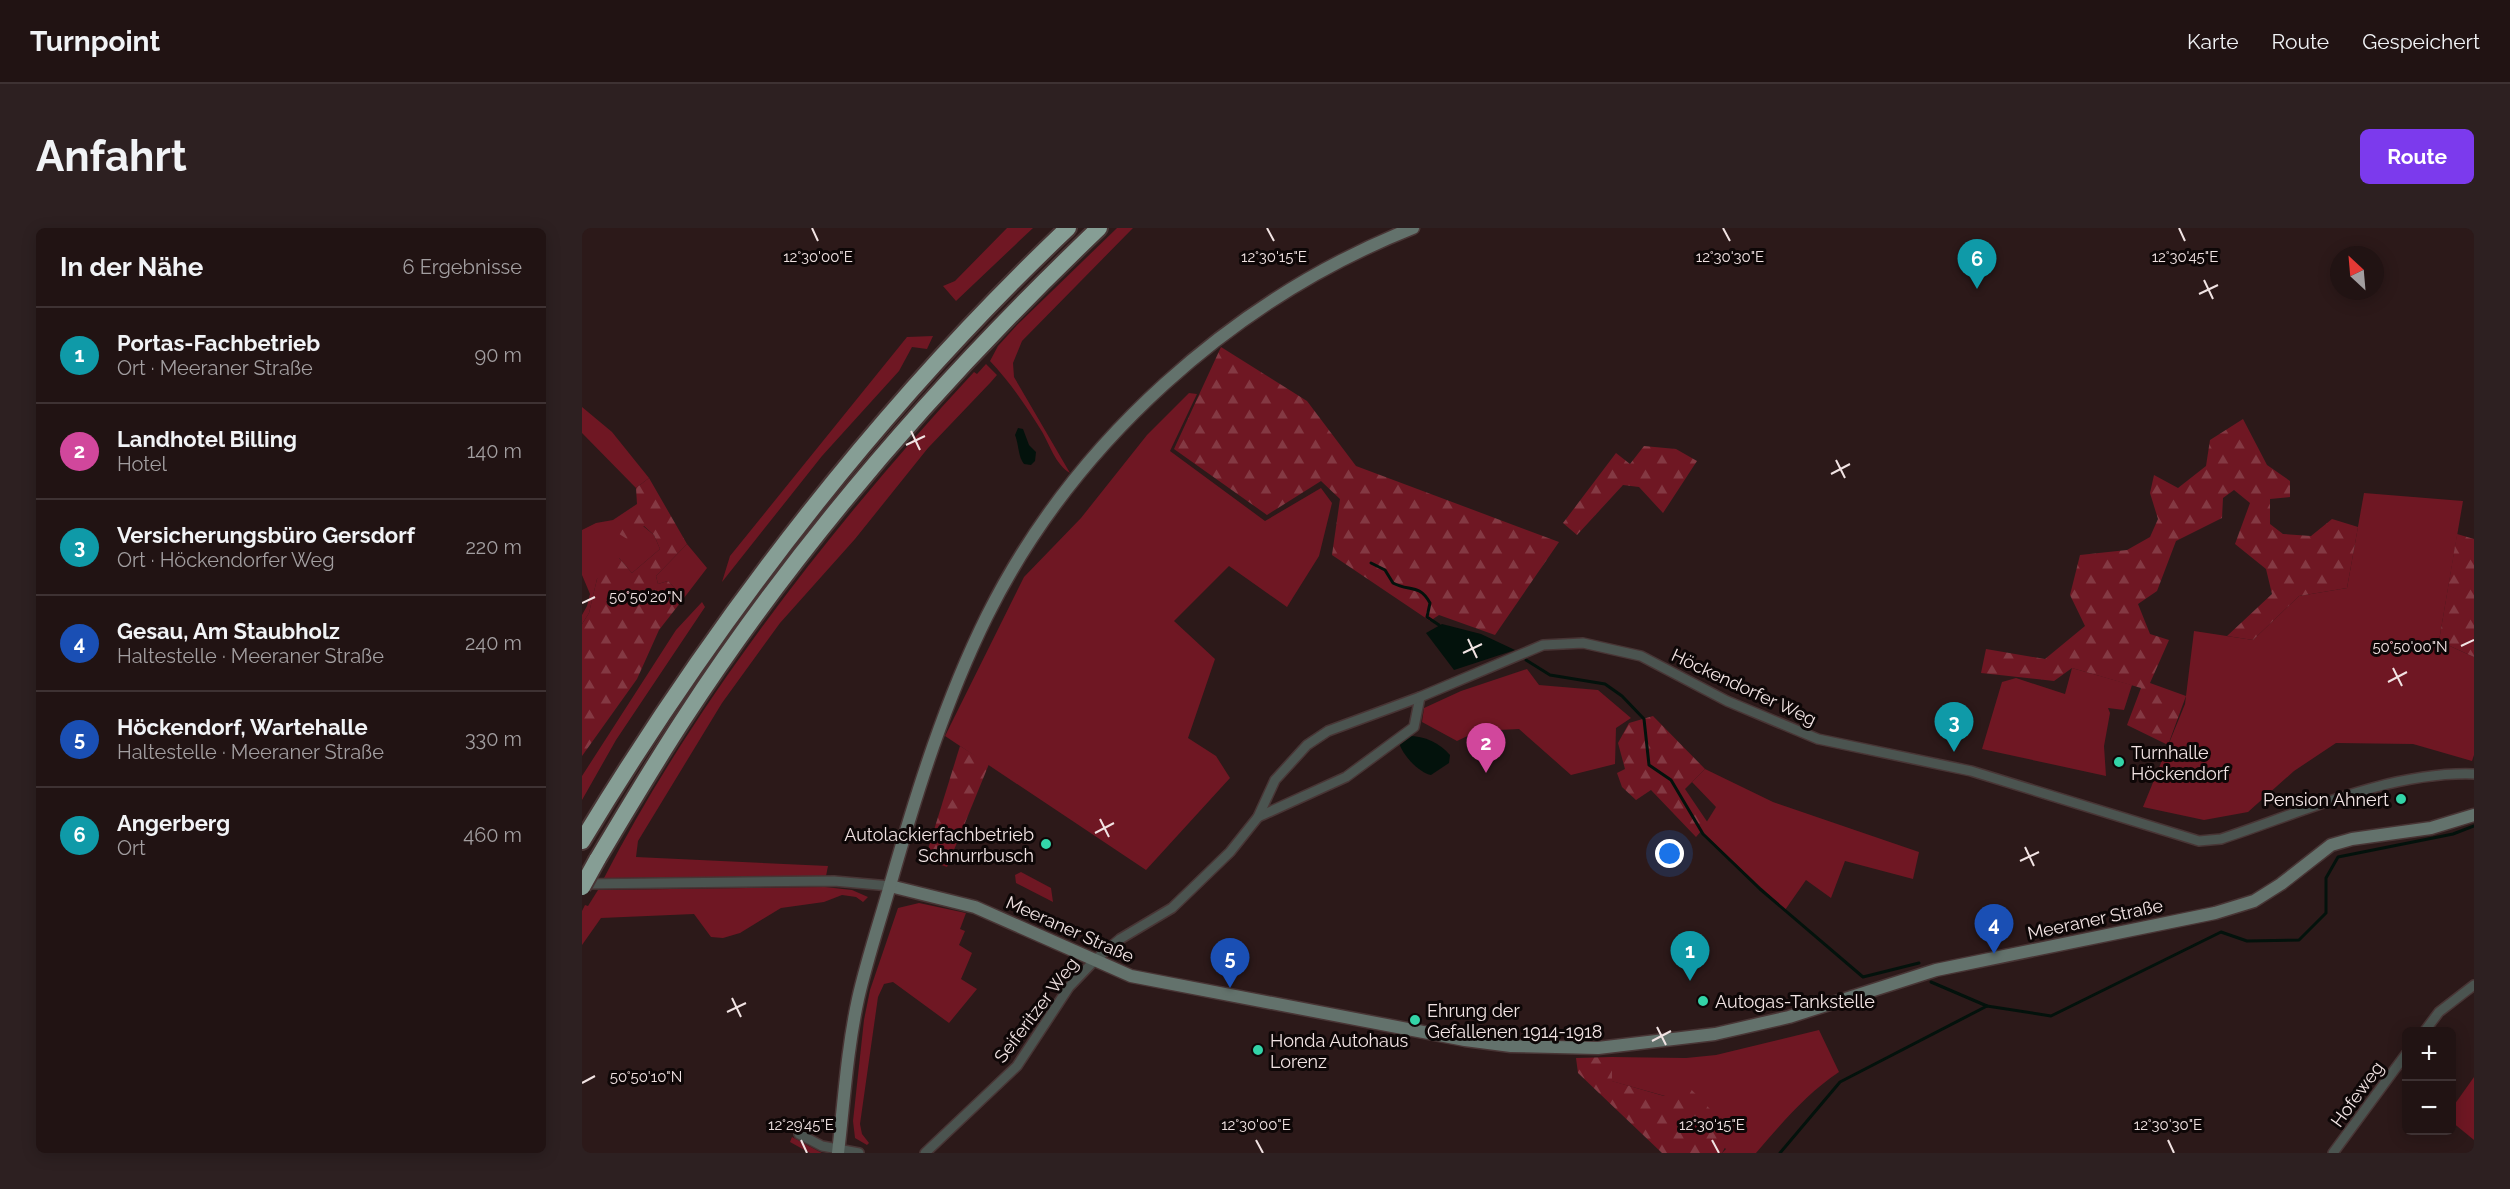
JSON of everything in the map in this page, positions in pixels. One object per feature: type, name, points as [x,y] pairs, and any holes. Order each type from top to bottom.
[{"type":"highway","points":[[582,841],[665,708],[759,575],[840,472],[969,327],[1068,228]]},
{"type":"highway","points":[[582,885],[684,719],[741,637],[849,496],[968,359],[1099,228]]},
{"type":"street","points":[[838,1151],[845,1080],[858,999],[890,885],[927,761],[966,660],[1005,584],[1061,499],[1141,406],[1210,346],[1305,281],[1413,228]]},
{"type":"street","name":"Höckendorfer Weg","points":[[1095,960],[1120,939],[1172,908],[1230,852],[1258,817],[1275,780],[1307,745],[1328,730],[1420,697],[1543,645],[1583,643],[1641,656],[1727,701],[1818,739],[1971,771],[2199,841],[2221,839],[2398,780],[2450,773],[2474,774]]},
{"type":"street","points":[[1258,817],[1346,777],[1414,727],[1420,697]]},
{"type":"street","name":"Meeraner Straße","points":[[582,885],[834,881],[890,885],[975,907],[1131,976],[1465,1040],[1561,1048],[1656,1043],[1715,1034],[1781,1019],[1936,970],[2215,913],[2254,901],[2281,884],[2331,845],[2352,839],[2431,828],[2474,815]]},
{"type":"street","name":"Seiferitzer Weg","points":[[925,1153],[1017,1066],[1069,987],[1095,960]]},
{"type":"street","points":[[2428,1027],[2439,1012],[2474,984]]},
{"type":"street","name":"Hofeweg","points":[[2333,1153],[2402,1059]]},
{"type":"street","points":[[799,1134],[822,1146],[838,1151],[859,1153]]},
{"type":"green space","points":[[1007,228],[1033,228],[956,301],[943,286],[955,281]]},
{"type":"green space","points":[[1117,228],[1133,228],[1022,341],[1013,363],[1014,377],[1070,473],[1057,459],[1024,403],[990,361],[998,346],[1017,325]]},
{"type":"green space","points":[[933,336],[927,349],[912,347],[899,371],[822,456],[722,582],[730,556],[907,337]]},
{"type":"green space","points":[[1221,347],[1307,401],[1356,466],[1559,542],[1495,635],[1439,615],[1430,621],[1332,555],[1340,499],[1321,481],[1267,515],[1174,449]]},
{"type":"green space","points":[[986,364],[997,375],[928,448],[855,539],[780,623],[722,703],[638,841],[636,857],[828,866],[826,876],[604,878],[682,744],[725,678],[772,614],[820,551],[922,429],[974,372],[977,374]]},
{"type":"green space","points":[[1189,393],[1197,394],[1170,451],[1265,521],[1321,488],[1332,503],[1319,556],[1287,607],[1229,566],[1174,621],[1215,659],[1188,738],[1216,756],[1230,778],[1146,870],[945,736],[1024,577],[1081,518],[1147,435]]},
{"type":"green space","points":[[582,407],[612,432],[649,478],[636,488],[582,433]]},
{"type":"green space","points":[[2243,419],[2267,465],[2290,481],[2290,497],[2270,499],[2270,524],[2283,534],[2311,536],[2332,519],[2358,527],[2347,588],[2299,596],[2253,640],[2227,636],[2272,594],[2266,569],[2235,544],[2250,503],[2234,490],[2223,498],[2222,518],[2176,541],[2157,591],[2138,604],[2150,634],[2169,640],[2150,683],[2186,696],[2168,745],[2127,725],[2141,688],[2072,668],[2054,681],[1981,673],[1986,649],[2045,659],[2085,626],[2070,595],[2080,555],[2127,550],[2150,537],[2158,519],[2150,493],[2154,475],[2178,488],[2206,466],[2210,440]]},
{"type":"green space","points":[[1644,446],[1676,449],[1697,461],[1663,513],[1639,487],[1623,485],[1577,535],[1563,523],[1616,453],[1630,464]]},
{"type":"green space","points":[[649,478],[687,544],[656,576],[658,584],[668,581],[684,598],[659,630],[637,679],[582,756],[582,624],[589,613],[597,579],[609,557],[619,558],[632,573],[660,549],[654,535],[644,526],[627,539],[613,530],[613,520],[637,504],[636,488]]},
{"type":"green space","points":[[2364,493],[2463,501],[2439,641],[2474,657],[2474,755],[2472,761],[2413,744],[2336,743],[2294,771],[2248,812],[2204,820],[2143,807],[2185,704],[2194,631],[2253,640],[2299,596],[2347,588]]},
{"type":"green space","points":[[613,520],[613,530],[643,526],[654,535],[660,549],[632,573],[619,558],[597,579],[589,613],[582,624],[582,615],[590,594],[582,575],[582,530],[596,523]]},
{"type":"green space","points":[[2457,534],[2474,539],[2474,657],[2439,641]]},
{"type":"green space","points":[[687,544],[707,568],[684,598],[668,581],[658,584],[656,576]]},
{"type":"green space","points":[[702,602],[705,607],[616,740],[582,800],[582,776],[676,630]]},
{"type":"green space","points":[[2072,668],[2132,685],[2124,710],[2108,708],[2110,713],[2104,746],[2106,776],[1982,749],[2002,682],[2016,678],[2065,694]]},
{"type":"green space","points":[[1527,669],[1539,685],[1598,690],[1631,718],[1616,728],[1615,764],[1571,775],[1519,729],[1478,731],[1457,741],[1422,722],[1424,708],[1461,691]]},
{"type":"green space","points":[[1653,716],[1705,769],[1685,789],[1708,823],[1696,837],[1651,790],[1636,800],[1622,787],[1617,773],[1625,769],[1618,743],[1629,723]]},
{"type":"green space","points":[[960,746],[989,764],[947,867],[925,859]]},
{"type":"green space","points":[[1705,769],[1773,802],[1919,852],[1913,879],[1845,861],[1831,898],[1806,880],[1785,910],[1701,831],[1716,807],[1692,782]]},
{"type":"green space","points":[[1021,872],[1051,888],[1053,902],[1016,883],[1015,875]]},
{"type":"green space","points":[[825,887],[852,890],[868,897],[863,902],[856,897],[842,895],[824,902],[781,908],[740,933],[723,938],[711,937],[694,914],[601,918],[582,945],[582,911],[598,890]]},
{"type":"green space","points":[[919,903],[966,913],[960,929],[965,931],[959,945],[972,953],[961,979],[977,989],[949,1023],[893,982],[884,984],[878,997],[860,1124],[862,1134],[869,1143],[867,1145],[855,1138],[853,1121],[864,1020],[870,990],[898,908]]},
{"type":"green space","points":[[1819,1030],[1839,1072],[1805,1099],[1756,1153],[1722,1153],[1726,1149],[1665,1096],[1611,1081],[1612,1057],[1686,1058],[1716,1055]]},
{"type":"green space","points":[[1612,1057],[1612,1081],[1664,1096],[1686,1084],[1733,1133],[1722,1153],[1662,1153],[1578,1073],[1576,1058]]},
{"type":"green space","points":[[2474,1077],[2474,1140],[2456,1125],[2456,1102]]},
{"type":"green space","points":[[792,1137],[822,1153],[810,1153],[790,1142]]},
{"type":"shaded area","points":[[1018,428],[1023,429],[1029,445],[1036,452],[1035,461],[1031,465],[1024,464],[1021,458],[1015,435]]},
{"type":"shaded area","points":[[1442,624],[1481,634],[1515,650],[1454,670],[1426,633]]},
{"type":"shaded area","points":[[1405,736],[1424,738],[1436,743],[1450,755],[1449,763],[1431,775],[1421,771],[1406,757],[1400,746],[1399,741]]},
{"type":"waterway","points":[[1371,563],[1385,570],[1393,583],[1422,593],[1430,603],[1427,617],[1439,625]]},
{"type":"waterway","points":[[1526,660],[1550,675],[1605,684],[1622,696],[1644,719],[1649,765],[1671,780],[1703,834],[1760,889],[1863,977],[1919,963]]},
{"type":"waterway","points":[[1780,1153],[1840,1082],[1987,1006],[2051,1016],[2221,932],[2247,941],[2299,940],[2326,913],[2326,878],[2338,857],[2453,834],[2474,826]]},
{"type":"waterway","points":[[1931,982],[1987,1006]]},
{"type":"place","name":"Angerberg","points":[[1977,289]]},
{"type":"place","name":"Versicherungsbüro Gersdorf","points":[[1954,752]]},
{"type":"place","name":"Turnhalle Höckendorf","points":[[2119,762]]},
{"type":"place","name":"Landhotel Billing","points":[[1486,773]]},
{"type":"place","name":"Pension Ahnert","points":[[2401,799]]},
{"type":"place","name":"Autolackierfachbetrieb Schnurrbusch","points":[[1046,844]]},
{"type":"place","name":"Gesau, Am Staubholz","points":[[1994,954]]},
{"type":"place","name":"Portas-Fachbetrieb","points":[[1690,981]]},
{"type":"place","name":"Höckendorf, Wartehalle","points":[[1230,988]]},
{"type":"place","name":"Autogas-Tankstelle","points":[[1703,1001]]},
{"type":"place","name":"Ehrung der Gefallenen 1914-1918","points":[[1415,1020]]},
{"type":"place","name":"Honda Autohaus Lorenz","points":[[1258,1050]]}]
